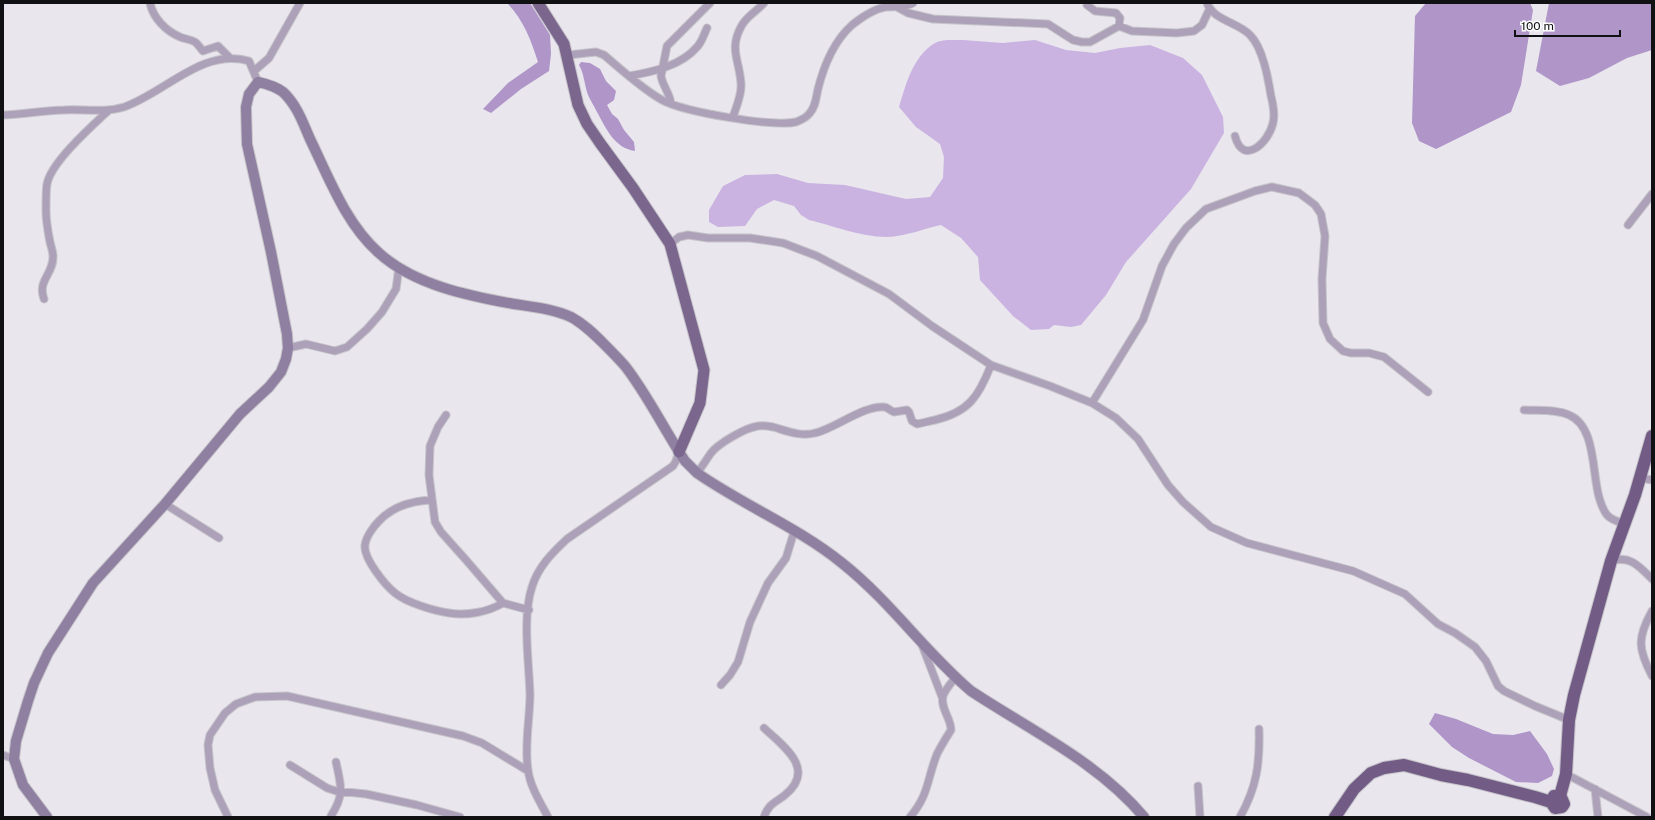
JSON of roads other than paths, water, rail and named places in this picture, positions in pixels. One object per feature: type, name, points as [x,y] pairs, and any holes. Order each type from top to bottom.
[{"type":"highway","points":[[1336,817],[1354,789],[1371,773],[1394,766],[1404,765],[1441,775],[1468,780],[1557,806],[1566,774],[1569,720],[1574,695],[1611,561],[1640,478],[1652,436]]},
{"type":"main road","points":[[538,3],[564,44],[568,55],[576,98],[587,124],[633,188],[670,244],[704,370],[700,403],[679,452]]},
{"type":"main road","points":[[47,817],[24,785],[15,766],[14,758],[16,741],[34,683],[59,634],[93,583],[165,504],[240,414],[269,387],[281,372],[286,359],[288,348],[287,334],[271,252],[247,144],[246,107],[249,94],[258,82],[271,84],[283,92],[290,100],[296,109],[351,220],[365,240],[380,255],[423,280],[442,287],[474,297],[552,311],[570,317],[585,326],[625,366],[638,384],[685,461],[697,473],[840,562],[872,589],[955,678],[1006,715],[1093,769],[1129,799],[1144,817]]},
{"type":"street","points":[[150,3],[152,10],[165,28],[181,38],[193,41],[203,51],[218,46],[230,57]]},
{"type":"street","points":[[254,71],[269,58],[300,3]]},
{"type":"street","points":[[671,104],[670,95],[662,81],[662,68],[667,46],[710,3]]},
{"type":"street","points":[[733,117],[741,87],[735,54],[735,45],[742,24],[764,3]]},
{"type":"street","points":[[568,55],[584,53],[604,55],[647,91],[671,104],[691,110],[764,122],[797,122],[805,118],[813,108],[826,61],[840,38],[851,26],[863,16],[876,10],[887,7],[910,5],[913,3]]},
{"type":"street","points":[[1088,3],[1087,5],[1095,11],[1116,13],[1120,18],[1119,26]]},
{"type":"street","points":[[896,7],[933,19],[1048,24],[1073,40],[1090,42],[1119,26],[1132,31],[1177,33],[1194,31],[1202,25],[1208,6],[1250,35],[1260,53],[1271,96],[1274,122],[1265,142],[1253,150],[1241,149],[1238,146],[1236,136]]},
{"type":"street","points":[[629,76],[662,68],[681,60],[690,54],[701,42],[707,28]]},
{"type":"street","points":[[3,115],[63,110],[109,110],[124,107],[140,100],[201,65],[230,57],[249,60],[258,82]]},
{"type":"street","points":[[44,299],[42,289],[43,282],[52,266],[53,255],[46,212],[47,184],[56,166],[69,150],[87,130],[109,110]]},
{"type":"street","points":[[1092,403],[1143,320],[1162,266],[1174,244],[1186,228],[1206,209],[1256,190],[1272,187],[1299,193],[1315,204],[1321,214],[1325,236],[1322,279],[1323,323],[1330,339],[1343,351],[1350,353],[1370,352],[1384,357],[1428,392]]},
{"type":"street","points":[[1628,225],[1652,194]]},
{"type":"street","points":[[670,244],[679,237],[688,235],[708,238],[750,238],[783,244],[817,256],[889,294],[932,326],[991,365],[1092,403],[1116,418],[1128,427],[1138,439],[1168,485],[1195,514],[1211,527],[1247,543],[1353,571],[1405,594],[1438,624],[1455,633],[1475,647],[1486,661],[1498,686],[1504,691],[1569,720]]},
{"type":"street","points":[[288,348],[306,344],[335,351],[347,347],[367,329],[382,312],[396,288],[399,267]]},
{"type":"street","points":[[697,473],[711,452],[720,444],[757,426],[764,425],[804,435],[823,431],[845,419],[880,407],[885,407],[894,412],[907,410],[912,421],[917,424],[954,414],[967,406],[974,399],[981,389],[991,365]]},
{"type":"street","points":[[1524,410],[1557,412],[1569,415],[1581,422],[1590,442],[1595,485],[1601,505],[1609,517],[1624,524]]},
{"type":"street","points":[[446,415],[438,427],[430,446],[429,475],[433,517],[441,532],[503,603],[529,610]]},
{"type":"street","points":[[548,817],[537,797],[528,771],[527,748],[530,694],[529,610],[531,590],[536,577],[552,552],[567,539],[673,466],[679,452]]},
{"type":"street","points":[[1640,478],[1652,480]]},
{"type":"street","points":[[431,500],[418,500],[402,505],[383,517],[375,526],[364,547],[374,569],[395,594],[417,604],[438,610],[450,613],[475,613],[503,603]]},
{"type":"street","points":[[165,504],[219,538]]},
{"type":"street","points":[[720,685],[730,675],[736,665],[750,622],[768,583],[786,558],[794,532]]},
{"type":"street","points":[[1611,561],[1619,559],[1631,561],[1652,579]]},
{"type":"street","points":[[1652,611],[1642,630],[1641,646],[1643,655],[1652,676]]},
{"type":"street","points":[[910,817],[927,790],[937,755],[951,730],[951,725],[943,706],[942,697],[921,642]]},
{"type":"street","points":[[942,697],[955,678]]},
{"type":"street","points":[[228,817],[215,790],[210,768],[208,745],[210,735],[225,713],[236,704],[255,697],[287,696],[463,736],[482,743],[528,771]]},
{"type":"street","points":[[764,728],[793,756],[798,768],[795,784],[785,796],[771,804],[764,817]]},
{"type":"street","points":[[1240,817],[1252,791],[1257,775],[1259,729]]},
{"type":"street","points":[[3,755],[14,758]]},
{"type":"street","points":[[331,816],[340,800],[342,792],[336,762]]},
{"type":"street","points":[[290,765],[327,788],[342,792],[366,794],[417,805],[460,817]]},
{"type":"street","points":[[1566,774],[1647,817]]},
{"type":"street","points":[[1198,786],[1200,817]]},
{"type":"street","points":[[1595,789],[1598,817]]}]
